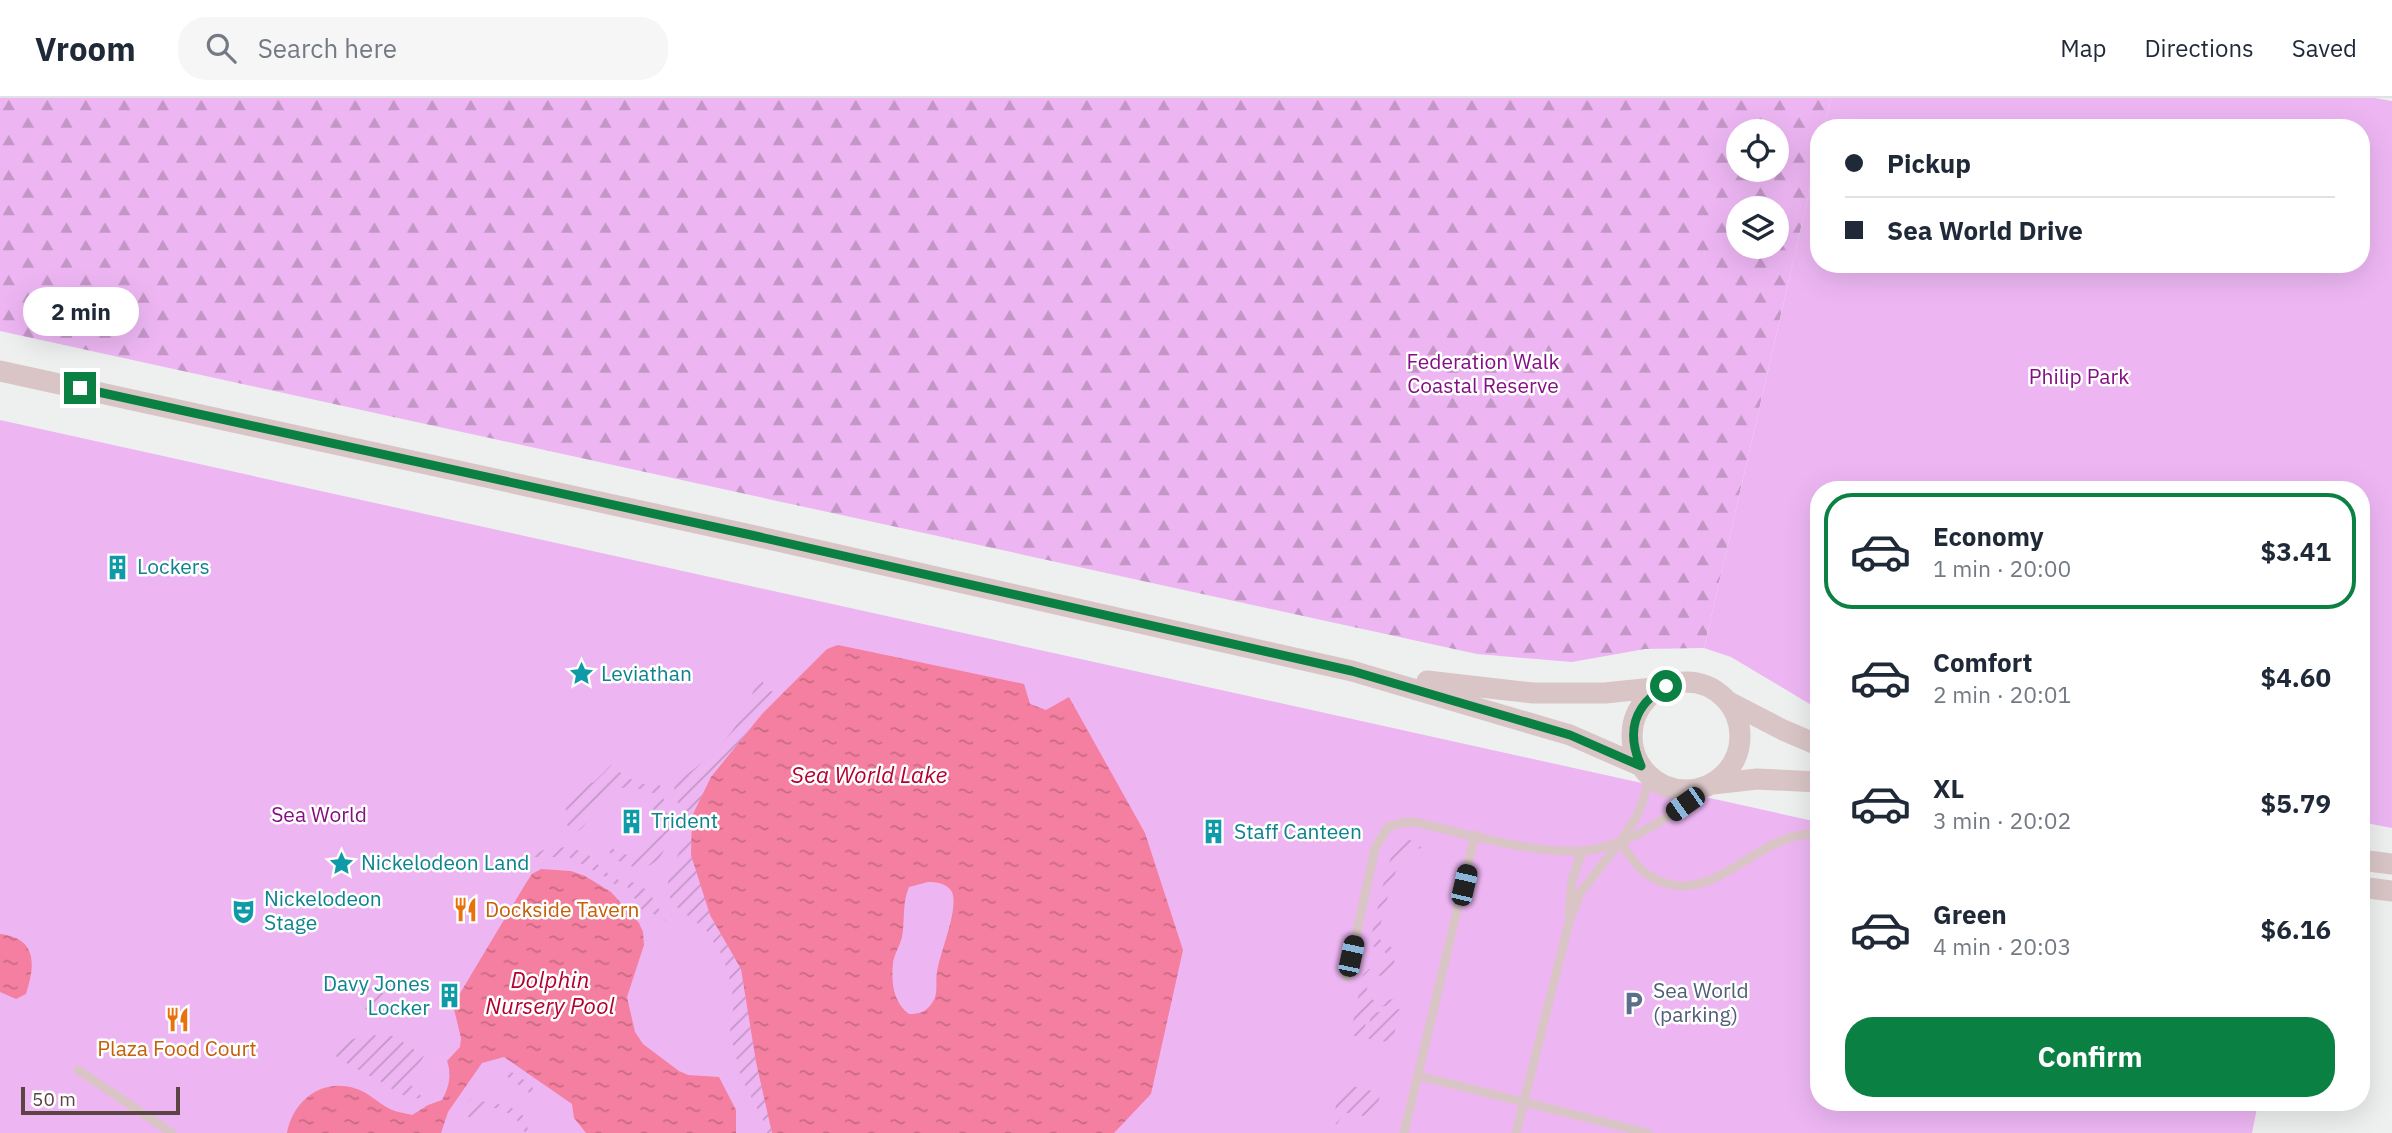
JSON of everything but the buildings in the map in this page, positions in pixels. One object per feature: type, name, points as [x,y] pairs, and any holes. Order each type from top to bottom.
[{"type":"street","points":[[0,371],[751,535],[1352,671],[1570,735],[1646,772],[1664,786],[1678,790],[1757,779],[1810,782]]},
{"type":"street","points":[[1352,671],[1533,693],[1605,693],[1682,682],[1699,683],[1714,690],[1727,701],[1810,742]]},
{"type":"street","points":[[1646,772],[1635,752],[1632,736],[1635,720],[1652,694],[1666,686]]},
{"type":"street","points":[[1710,785],[1733,764],[1739,748],[1740,731],[1736,715],[1727,701]]},
{"type":"street","points":[[2370,861],[2392,864]]},
{"type":"street","points":[[2370,888],[2392,891]]},
{"type":"lane","points":[[1516,1133],[1569,922],[1580,893],[1637,816],[1646,772]]},
{"type":"lane","points":[[1347,977],[1375,848],[1388,827],[1415,822],[1531,848],[1581,851],[1620,842],[1667,817],[1710,785]]},
{"type":"lane","points":[[1405,1133],[1475,835]]},
{"type":"lane","points":[[1620,842],[1643,871],[1661,881],[1682,887],[1701,884],[1718,876],[1790,836],[1810,835]]},
{"type":"lane","points":[[1569,922],[1572,881],[1581,851]]},
{"type":"lane","points":[[78,1070],[172,1133]]},
{"type":"lane","points":[[1419,1076],[1648,1133]]},
{"type":"green space","name":"Federation Walk Coastal Reserve","points":[[0,98],[1831,98],[1826,119],[1810,119],[1810,189],[1704,648],[1645,649],[1572,662],[1477,654],[0,331]]},
{"type":"green space","name":"Philip Park","points":[[1831,98],[2375,98],[2392,101],[2392,828],[2370,824],[2370,481],[1810,481],[1810,704],[1731,657],[1704,648],[1810,189],[1810,273],[2370,273],[2370,119],[1826,119]]},
{"type":"green space","name":"Sea World","points":[[0,420],[1810,820],[1810,1111],[2256,1111],[2252,1133],[0,1133]]},
{"type":"green space","points":[[757,672],[767,689],[780,695],[711,777],[692,816],[710,915],[741,969],[756,1062],[772,1133],[767,1133],[741,1077],[730,1032],[734,1002],[723,957],[706,930],[673,904],[668,893],[668,881],[685,832],[673,783],[702,763],[739,722],[748,706]]},
{"type":"green space","points":[[611,765],[634,781],[646,785],[660,785],[668,816],[669,833],[661,856],[649,866],[627,865],[614,857],[605,845],[607,842],[619,853],[633,854],[646,848],[653,834],[663,835],[661,820],[650,804],[656,794],[633,788],[617,789],[605,794],[581,829],[574,832],[567,825],[563,799],[570,797],[571,791],[578,792],[580,786],[594,782]]},
{"type":"green space","points":[[1405,838],[1422,848],[1403,851],[1378,935],[1380,940],[1393,950],[1394,964],[1388,974],[1369,978],[1366,994],[1378,1001],[1403,997],[1401,1003],[1370,1009],[1362,1037],[1350,1035],[1363,975],[1369,969],[1381,969],[1387,959],[1386,953],[1370,942],[1395,845]]},
{"type":"green space","points":[[566,847],[587,853],[604,871],[618,879],[622,890],[607,878],[569,857],[530,857],[543,850]]},
{"type":"green space","points":[[623,880],[645,889],[666,921],[650,912],[645,915]]},
{"type":"green space","points":[[373,988],[384,995],[385,1000],[378,1011],[373,1012],[362,1005],[361,1000],[368,989]]},
{"type":"green space","points":[[1400,1009],[1392,1043],[1365,1038],[1372,1013]]},
{"type":"green space","points":[[368,1035],[394,1036],[424,1056],[408,1082],[423,1098],[398,1093],[327,1050],[339,1043]]},
{"type":"green space","points":[[507,1069],[532,1085],[540,1094],[535,1097],[505,1075]]},
{"type":"green space","points":[[1348,1085],[1381,1093],[1373,1119],[1344,1113],[1337,1124],[1332,1124],[1339,1092]]},
{"type":"green space","points":[[471,1098],[516,1110],[527,1123],[528,1133],[525,1133],[513,1116],[495,1108],[481,1107],[474,1122],[461,1110]]},
{"type":"water","name":"Sea World Lake","points":[[838,645],[1024,684],[1030,704],[1046,710],[1069,697],[1145,833],[1183,950],[1151,1094],[1114,1133],[772,1133],[756,1062],[741,969],[710,915],[691,855],[692,816],[711,777],[762,714],[827,649]],"holes":[[[928,882],[950,889],[953,909],[937,972],[934,999],[925,1010],[909,1014],[896,998],[892,977],[893,963],[902,937],[904,905],[909,887]]]},
{"type":"water","name":"Dolphin Nursery Pool","points":[[541,869],[571,871],[585,876],[611,892],[639,923],[644,945],[627,997],[635,1032],[643,1044],[679,1071],[688,1075],[719,1077],[736,1110],[736,1133],[586,1133],[574,1118],[572,1104],[504,1057],[482,1063],[448,1112],[441,1133],[287,1133],[290,1121],[303,1101],[321,1089],[333,1086],[357,1089],[390,1109],[412,1115],[442,1100],[449,1081],[447,1061],[460,1047],[461,1038],[453,1005],[526,883],[532,874]]},
{"type":"water","points":[[0,934],[21,941],[31,955],[31,973],[26,994],[16,999],[0,992]]},
{"type":"place","name":"Lockers","points":[[117,567]]},
{"type":"place","name":"Leviathan","points":[[581,674]]},
{"type":"place","name":"Trident","points":[[631,821]]},
{"type":"place","name":"Staff Canteen","points":[[1214,832]]},
{"type":"place","name":"Nickelodeon Land","points":[[341,863]]},
{"type":"place","name":"Dockside Tavern","points":[[465,910]]},
{"type":"place","name":"Nickelodeon Stage","points":[[244,911]]},
{"type":"place","name":"Davy Jones Locker","points":[[450,996]]},
{"type":"place","name":"Sea World (parking)","points":[[1633,1003]]},
{"type":"place","name":"Plaza Food Court","points":[[177,1020]]},
{"type":"route","points":[[80,388],[751,535],[1352,671],[1570,735],[1641,766],[1632,736],[1635,720],[1652,694],[1666,686]]}]
